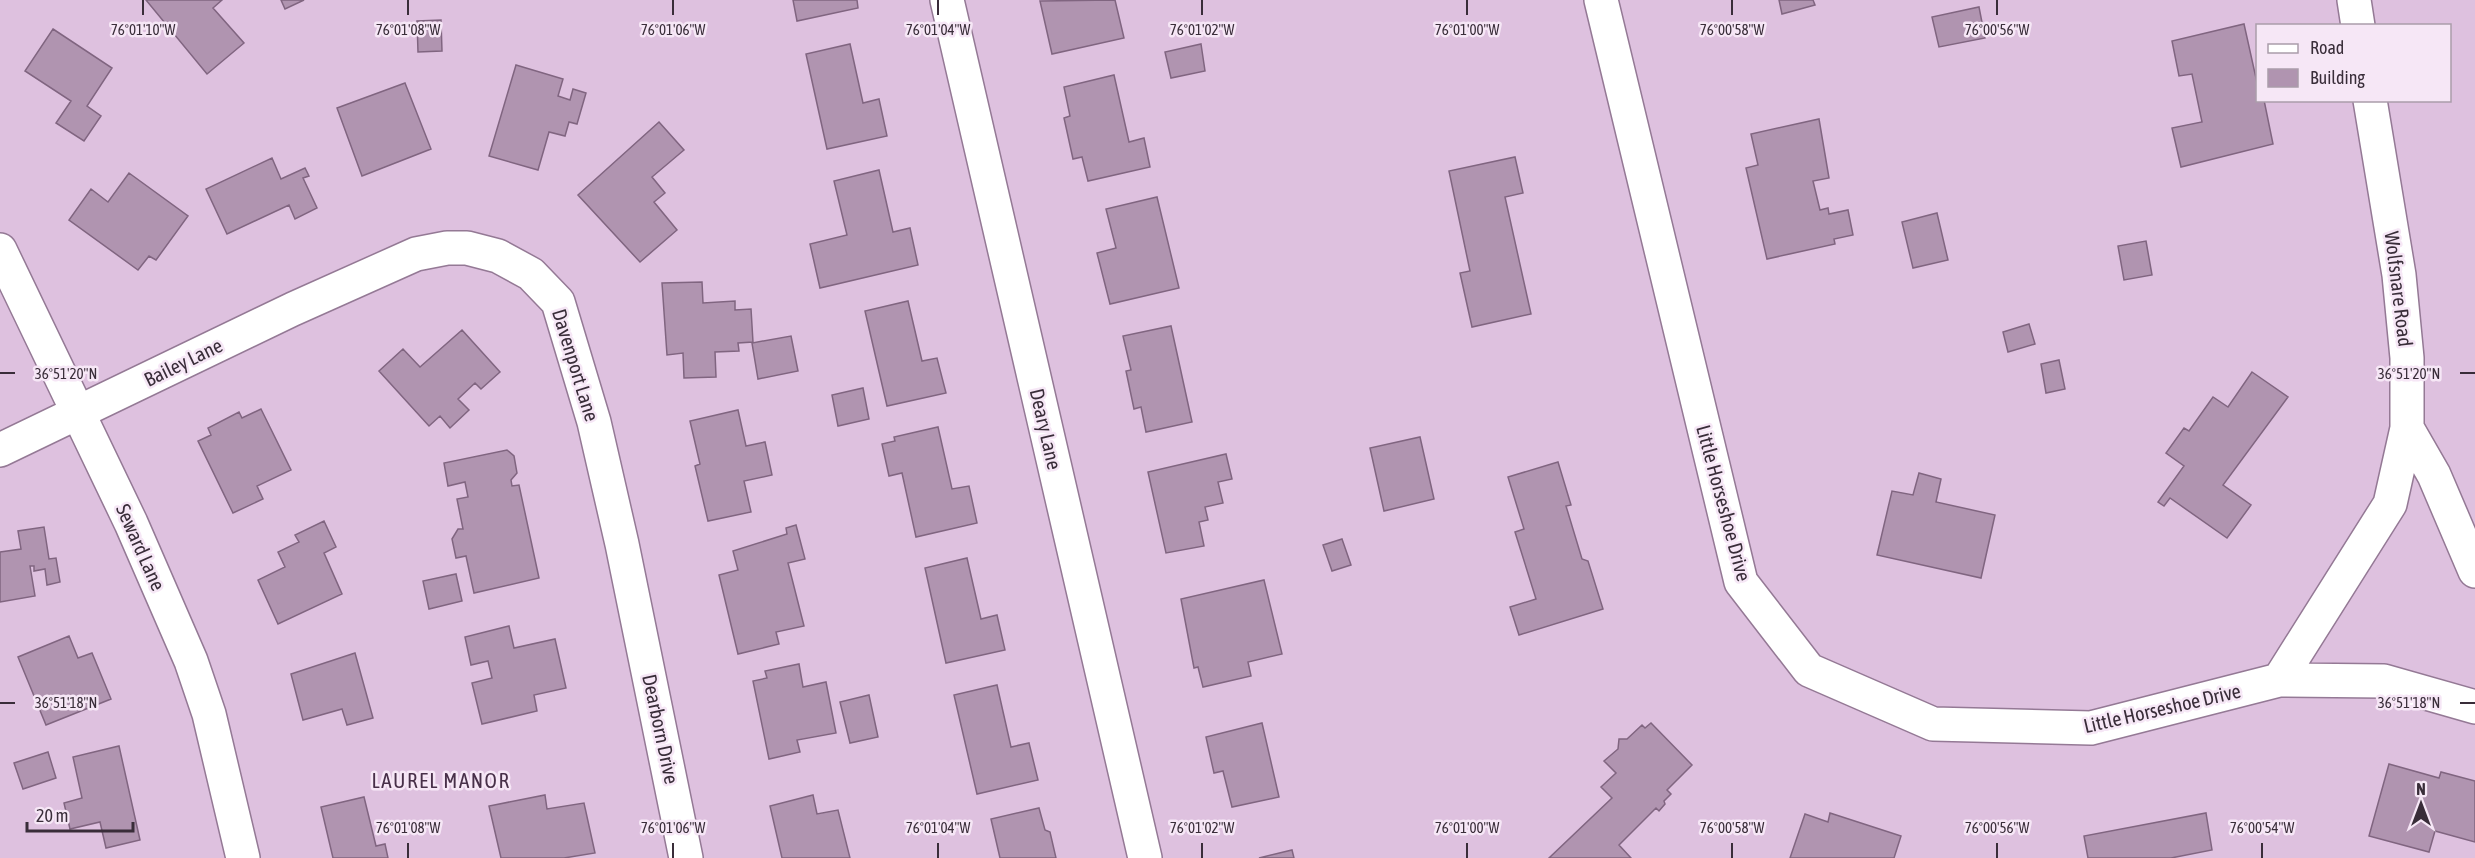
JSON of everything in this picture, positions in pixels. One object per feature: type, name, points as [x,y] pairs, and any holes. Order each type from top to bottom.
[{"type":"street","name":"Deary Lane","points":[[947,0],[1145,858]]},
{"type":"street","name":"Little Horseshoe Drive","points":[[1601,0],[1741,582],[1809,670],[1933,724],[2091,728],[2280,680],[2384,681],[2475,707]]},
{"type":"street","points":[[2354,0],[2358,24]]},
{"type":"street","name":"Wolfsnare Road","points":[[2280,680],[2390,504],[2407,428],[2407,358],[2399,275],[2370,102]]},
{"type":"street","name":"Davenport Lane","points":[[268,321],[416,254],[447,249],[467,249],[498,256],[531,274],[558,302],[594,422],[634,600]]},
{"type":"street","name":"Seward Lane","points":[[0,250],[131,523],[191,661],[209,714],[243,858]]},
{"type":"street","name":"Bailey Lane","points":[[0,450],[268,321]]},
{"type":"street","points":[[2407,428],[2434,474],[2475,571]]},
{"type":"street","name":"Dearborn Drive","points":[[634,600],[686,858]]},
{"type":"building","points":[[146,0],[222,0],[213,8],[244,43],[207,74]]},
{"type":"building","points":[[281,0],[304,0],[285,9]]},
{"type":"building","points":[[793,0],[857,0],[858,8],[797,21]]},
{"type":"building","points":[[1115,0],[1124,38],[1052,54],[1040,1]]},
{"type":"building","points":[[1779,0],[1813,0],[1815,5],[1782,14]]},
{"type":"building","points":[[1979,7],[1985,38],[1939,47],[1932,17]]},
{"type":"building","points":[[441,20],[442,51],[418,52],[417,21]]},
{"type":"building","points":[[2244,24],[2256,78],[2256,102],[2264,102],[2273,144],[2181,167],[2172,128],[2202,122],[2192,74],[2179,76],[2172,41]]},
{"type":"building","points":[[53,29],[112,68],[87,106],[101,116],[84,141],[56,123],[71,101],[25,71]]},
{"type":"building","points":[[850,44],[863,103],[879,99],[887,136],[827,149],[806,54]]},
{"type":"building","points":[[1201,44],[1205,71],[1171,78],[1165,52]]},
{"type":"building","points":[[516,65],[563,79],[558,96],[570,100],[573,89],[586,93],[577,124],[569,122],[565,136],[549,132],[538,170],[489,156]]},
{"type":"building","points":[[1114,75],[1129,142],[1144,138],[1150,167],[1088,181],[1082,157],[1073,159],[1064,118],[1070,116],[1064,87]]},
{"type":"building","points":[[405,83],[431,149],[362,176],[337,108]]},
{"type":"building","points":[[1819,119],[1829,178],[1813,181],[1820,210],[1828,208],[1829,214],[1848,210],[1853,235],[1834,239],[1835,244],[1767,259],[1746,168],[1758,165],[1751,134]]},
{"type":"building","points":[[659,122],[684,150],[652,177],[665,193],[654,202],[677,230],[640,262],[578,195]]},
{"type":"building","points":[[1515,157],[1523,193],[1505,197],[1531,314],[1472,327],[1460,273],[1470,271],[1449,171]]},
{"type":"building","points":[[272,158],[281,179],[305,168],[309,176],[303,178],[317,208],[295,219],[289,205],[227,234],[206,189]]},
{"type":"building","points":[[879,170],[893,232],[910,228],[918,265],[820,288],[810,244],[847,235],[834,181]]},
{"type":"building","points":[[129,173],[188,216],[156,260],[149,256],[138,270],[69,220],[91,189],[108,202]]},
{"type":"building","points":[[1157,197],[1179,288],[1110,304],[1097,253],[1116,248],[1106,209]]},
{"type":"building","points":[[1937,213],[1948,260],[1913,268],[1902,222]]},
{"type":"building","points":[[2146,241],[2152,275],[2124,280],[2118,246]]},
{"type":"building","points":[[702,282],[703,303],[735,301],[735,310],[751,309],[753,342],[738,343],[739,351],[715,352],[716,377],[684,378],[683,353],[667,355],[662,283]]},
{"type":"building","points":[[908,301],[922,361],[937,358],[946,393],[887,406],[865,311]]},
{"type":"building","points":[[2029,324],[2035,344],[2008,352],[2003,332]]},
{"type":"building","points":[[1171,326],[1192,422],[1146,432],[1141,407],[1134,409],[1126,371],[1131,370],[1123,336]]},
{"type":"building","points":[[462,330],[500,372],[481,389],[475,383],[458,399],[469,410],[450,428],[440,416],[429,426],[379,371],[403,349],[420,367]]},
{"type":"building","points":[[791,336],[798,371],[758,379],[752,343]]},
{"type":"building","points":[[2059,360],[2065,389],[2046,393],[2041,364]]},
{"type":"building","points":[[2252,372],[2288,397],[2223,485],[2251,505],[2227,538],[2170,498],[2164,506],[2158,502],[2184,466],[2166,453],[2184,428],[2189,431],[2213,397],[2228,407]]},
{"type":"building","points":[[863,388],[869,419],[838,426],[832,395]]},
{"type":"building","points":[[261,409],[291,470],[257,486],[263,499],[233,513],[198,441],[211,435],[208,428],[239,412],[242,418]]},
{"type":"building","points":[[738,410],[746,446],[765,442],[772,475],[744,481],[751,512],[708,521],[695,466],[700,464],[690,421]]},
{"type":"building","points":[[938,427],[952,489],[969,486],[977,523],[916,537],[902,473],[889,476],[882,444],[895,441],[894,437]]},
{"type":"building","points":[[1420,437],[1434,499],[1384,511],[1370,448]]},
{"type":"building","points":[[507,450],[514,456],[517,473],[511,480],[512,486],[519,485],[539,578],[474,593],[466,556],[456,558],[452,539],[458,529],[463,529],[457,499],[468,497],[465,482],[448,486],[444,463]]},
{"type":"building","points":[[1226,454],[1232,479],[1218,482],[1223,503],[1205,507],[1208,520],[1199,522],[1204,546],[1166,553],[1148,472]]},
{"type":"building","points":[[1558,462],[1571,505],[1566,506],[1582,559],[1588,561],[1603,609],[1519,635],[1510,607],[1536,599],[1515,532],[1524,529],[1508,477]]},
{"type":"building","points":[[1919,473],[1941,479],[1936,502],[1995,515],[1981,578],[1877,555],[1892,491],[1913,495]]},
{"type":"building","points":[[324,521],[336,547],[324,553],[342,594],[278,624],[258,580],[285,567],[278,552],[299,542],[295,535]]},
{"type":"building","points":[[796,525],[805,559],[788,563],[804,626],[776,632],[779,644],[738,654],[719,575],[738,570],[733,551],[787,534],[786,528]]},
{"type":"building","points":[[44,527],[49,559],[56,558],[60,582],[47,585],[45,569],[34,571],[34,566],[30,566],[35,596],[0,602],[0,552],[21,549],[18,531]]},
{"type":"building","points":[[1342,539],[1351,565],[1332,571],[1323,545]]},
{"type":"building","points":[[967,558],[981,619],[997,615],[1005,650],[946,663],[925,568]]},
{"type":"building","points":[[456,574],[462,601],[429,609],[423,581]]},
{"type":"building","points":[[1264,580],[1282,654],[1248,662],[1251,676],[1203,687],[1198,667],[1194,668],[1181,599]]},
{"type":"building","points":[[509,626],[514,648],[555,639],[566,688],[534,695],[537,711],[482,724],[472,683],[492,678],[488,661],[471,665],[465,637]]},
{"type":"building","points":[[69,636],[78,658],[92,653],[111,699],[46,725],[18,657]]},
{"type":"building","points":[[355,653],[373,718],[347,725],[342,709],[303,720],[291,674]]},
{"type":"building","points":[[799,664],[803,687],[826,682],[836,733],[797,740],[800,752],[769,759],[753,681],[767,678],[765,671]]},
{"type":"building","points":[[997,685],[1011,747],[1029,743],[1038,780],[977,794],[954,695]]},
{"type":"building","points":[[869,695],[878,737],[850,743],[840,702]]},
{"type":"building","points":[[1262,723],[1279,797],[1232,807],[1223,771],[1214,773],[1206,737]]},
{"type":"building","points":[[1651,723],[1692,765],[1667,790],[1671,794],[1659,811],[1656,808],[1619,845],[1631,858],[1549,858],[1612,798],[1601,787],[1616,773],[1604,761],[1618,749],[1619,739],[1627,739],[1642,725],[1645,728]]},
{"type":"building","points":[[119,746],[140,840],[106,848],[100,822],[70,829],[64,803],[82,798],[73,757]]},
{"type":"building","points":[[48,752],[56,778],[23,789],[14,763]]},
{"type":"building","points":[[2389,764],[2439,778],[2441,772],[2475,781],[2475,842],[2435,831],[2429,852],[2369,836]]},
{"type":"building","points":[[545,795],[547,809],[584,803],[595,853],[564,858],[501,858],[489,806]]},
{"type":"building","points":[[813,795],[817,814],[838,810],[850,858],[782,858],[770,806]]},
{"type":"building","points":[[364,797],[376,846],[385,844],[388,858],[333,858],[321,807]]},
{"type":"building","points":[[1039,808],[1045,830],[1050,832],[1056,858],[1000,858],[991,819]]},
{"type":"building","points":[[1830,813],[1901,836],[1894,858],[1790,858],[1805,814],[1828,822]]},
{"type":"building","points":[[2206,813],[2212,850],[2171,858],[2088,858],[2084,836]]},
{"type":"building","points":[[1292,850],[1294,858],[1259,858]]},
{"type":"district","name":"LAUREL MANOR","points":[[441,780]]}]
